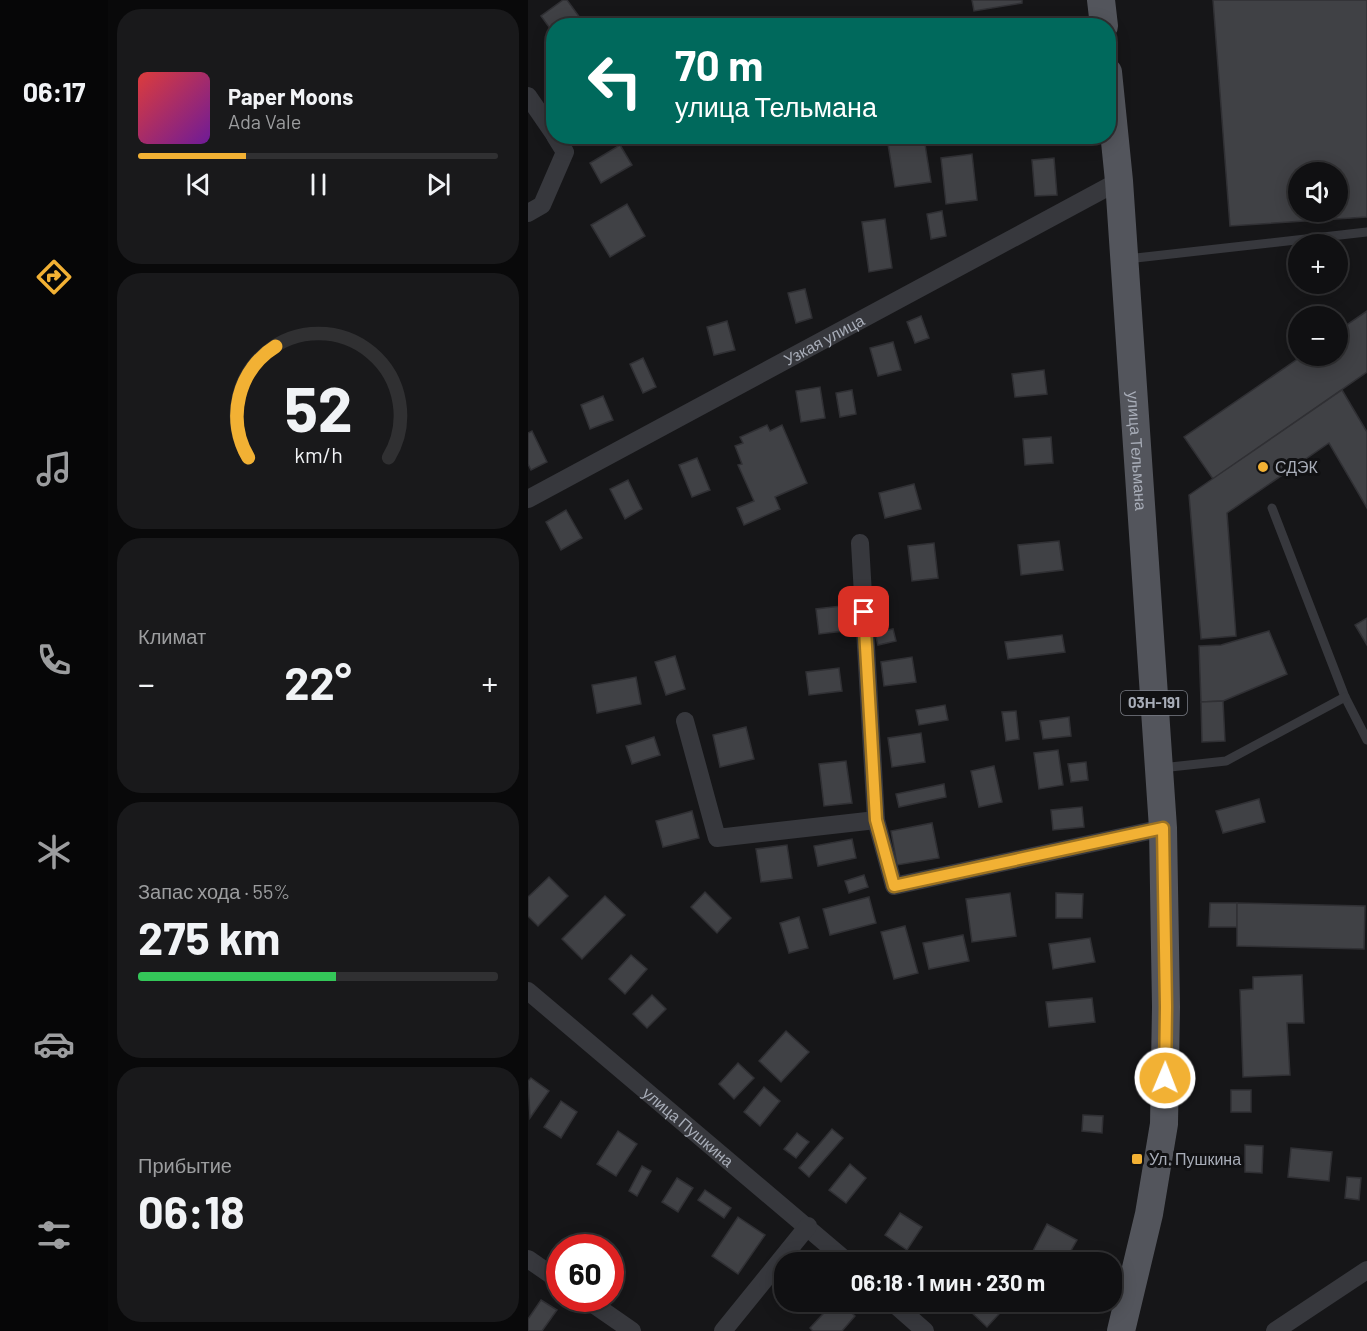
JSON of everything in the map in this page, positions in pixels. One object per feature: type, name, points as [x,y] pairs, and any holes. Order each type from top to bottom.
[{"type":"main road","points":[[1101,0],[1103,18]]},
{"type":"main road","name":"улица Тельмана","points":[[1115,144],[1163,828],[1166,1007],[1164,1124],[1149,1214],[1121,1331]]},
{"type":"street","points":[[528,96],[546,123]]},
{"type":"street","points":[[528,213],[542,206],[565,152],[560,144]]},
{"type":"street","name":"Узкая улица","points":[[528,499],[1119,181]]},
{"type":"street","points":[[860,543],[876,820],[894,886],[1163,828]]},
{"type":"street","points":[[685,721],[717,838],[876,820]]},
{"type":"street","name":"улица Пушкина","points":[[528,991],[837,1252]]},
{"type":"street","points":[[723,1331],[808,1226]]},
{"type":"street","points":[[528,1259],[546,1271]]},
{"type":"street","points":[[1275,1331],[1367,1270]]},
{"type":"street","points":[[605,1312],[632,1331]]},
{"type":"street","points":[[903,1312],[924,1331]]},
{"type":"lane","points":[[1124,260],[1367,232]]},
{"type":"lane","points":[[1272,508],[1345,698],[1367,740]]},
{"type":"lane","points":[[1158,769],[1226,761],[1345,698]]},
{"type":"building","points":[[563,0],[567,0],[580,18],[546,18],[546,23],[541,16]]},
{"type":"building","points":[[972,0],[1022,0],[1022,3],[974,11]]},
{"type":"building","points":[[1213,0],[1367,0],[1367,217],[1348,218],[1348,162],[1288,162],[1288,222],[1291,222],[1230,226]]},
{"type":"building","points":[[888,144],[925,144],[931,182],[895,187]]},
{"type":"building","points":[[620,145],[632,165],[601,183],[590,163]]},
{"type":"building","points":[[972,154],[977,200],[946,204],[941,158]]},
{"type":"building","points":[[1054,158],[1057,195],[1035,196],[1032,160]]},
{"type":"building","points":[[627,204],[645,236],[610,257],[591,225]]},
{"type":"building","points":[[942,211],[946,236],[931,239],[927,214]]},
{"type":"building","points":[[885,219],[892,268],[869,272],[862,222]]},
{"type":"building","points":[[805,289],[812,318],[796,323],[788,293]]},
{"type":"building","points":[[1367,311],[1367,372],[1213,479],[1184,437],[1288,366],[1348,366],[1348,324]]},
{"type":"building","points":[[921,316],[929,338],[915,343],[907,322]]},
{"type":"building","points":[[727,321],[735,350],[714,355],[707,327]]},
{"type":"building","points":[[893,342],[901,370],[878,376],[870,348]]},
{"type":"building","points":[[643,358],[656,387],[643,393],[630,364]]},
{"type":"building","points":[[1044,370],[1047,394],[1015,397],[1012,374]]},
{"type":"building","points":[[820,387],[825,418],[801,422],[796,391]]},
{"type":"building","points":[[852,390],[856,414],[840,417],[836,393]]},
{"type":"building","points":[[1342,390],[1367,432],[1367,508],[1329,443],[1227,513],[1236,636],[1201,639],[1189,495]]},
{"type":"building","points":[[603,396],[613,420],[590,429],[581,405]]},
{"type":"building","points":[[767,425],[770,431],[782,425],[807,483],[775,497],[780,509],[744,525],[737,508],[754,501],[738,465],[742,464],[735,446],[743,443],[740,437]]},
{"type":"building","points":[[532,431],[547,462],[531,470],[528,464],[528,433]]},
{"type":"building","points":[[1051,437],[1053,463],[1025,465],[1023,439]]},
{"type":"building","points":[[697,458],[710,490],[692,497],[679,465]]},
{"type":"building","points":[[628,480],[642,509],[625,519],[610,489]]},
{"type":"building","points":[[914,484],[921,509],[885,518],[879,493]]},
{"type":"building","points":[[566,510],[582,538],[561,550],[546,522]]},
{"type":"building","points":[[1059,541],[1063,570],[1021,575],[1018,545]]},
{"type":"building","points":[[934,543],[938,578],[912,581],[908,546]]},
{"type":"building","points":[[841,606],[844,631],[819,634],[816,609]]},
{"type":"building","points":[[1367,618],[1367,645],[1355,625]]},
{"type":"building","points":[[893,629],[896,641],[878,645],[875,633]]},
{"type":"building","points":[[1269,631],[1287,674],[1223,701],[1201,702],[1199,646],[1221,645]]},
{"type":"building","points":[[1062,635],[1065,652],[1008,659],[1005,642]]},
{"type":"building","points":[[675,656],[685,689],[666,695],[655,662]]},
{"type":"building","points":[[912,657],[916,682],[884,686],[881,662]]},
{"type":"building","points":[[839,668],[842,691],[809,695],[806,672]]},
{"type":"building","points":[[636,677],[641,704],[597,713],[592,685]]},
{"type":"building","points":[[1223,701],[1225,741],[1202,742],[1201,702]]},
{"type":"building","points":[[945,705],[948,720],[919,725],[916,710]]},
{"type":"building","points":[[1016,711],[1019,739],[1006,741],[1002,712]]},
{"type":"building","points":[[1069,717],[1071,736],[1043,739],[1040,721]]},
{"type":"building","points":[[746,727],[754,759],[720,767],[713,735]]},
{"type":"building","points":[[921,733],[925,762],[892,767],[888,738]]},
{"type":"building","points":[[654,737],[660,755],[632,764],[626,746]]},
{"type":"building","points":[[1058,750],[1063,785],[1039,789],[1034,753]]},
{"type":"building","points":[[846,761],[852,803],[824,806],[819,764]]},
{"type":"building","points":[[1086,762],[1088,780],[1071,782],[1068,764]]},
{"type":"building","points":[[994,766],[1002,802],[979,807],[971,771]]},
{"type":"building","points":[[944,784],[946,797],[899,807],[896,794]]},
{"type":"building","points":[[1259,799],[1265,822],[1223,833],[1216,811]]},
{"type":"building","points":[[1082,807],[1084,827],[1053,830],[1051,810]]},
{"type":"building","points":[[692,811],[699,838],[663,847],[656,821]]},
{"type":"building","points":[[932,823],[939,858],[897,865],[891,831]]},
{"type":"building","points":[[852,839],[856,858],[818,866],[814,846]]},
{"type":"building","points":[[787,845],[792,878],[761,882],[756,849]]},
{"type":"building","points":[[864,875],[868,887],[849,893],[845,881]]},
{"type":"building","points":[[549,877],[568,896],[538,926],[528,916],[528,897]]},
{"type":"building","points":[[705,892],[731,918],[717,933],[691,907]]},
{"type":"building","points":[[1010,893],[1016,936],[972,942],[966,899]]},
{"type":"building","points":[[1056,893],[1083,894],[1082,918],[1056,918]]},
{"type":"building","points":[[605,896],[625,915],[582,959],[562,939]]},
{"type":"building","points":[[869,897],[876,923],[830,935],[823,909]]},
{"type":"building","points":[[1210,903],[1237,903],[1237,927],[1209,927]]},
{"type":"building","points":[[1237,903],[1365,906],[1364,949],[1237,946]]},
{"type":"building","points":[[799,917],[808,948],[789,953],[780,923]]},
{"type":"building","points":[[905,926],[918,973],[894,979],[881,932]]},
{"type":"building","points":[[963,935],[969,961],[929,969],[923,943]]},
{"type":"building","points":[[1090,938],[1095,962],[1053,969],[1049,944]]},
{"type":"building","points":[[631,955],[647,969],[625,994],[609,979]]},
{"type":"building","points":[[1302,975],[1304,1023],[1287,1023],[1290,1075],[1243,1077],[1240,990],[1253,989],[1253,977]]},
{"type":"building","points":[[652,995],[666,1009],[647,1028],[633,1014]]},
{"type":"building","points":[[1092,998],[1095,1022],[1049,1027],[1046,1002]]},
{"type":"building","points":[[786,1031],[809,1052],[781,1082],[759,1061]]},
{"type":"building","points":[[738,1063],[754,1078],[734,1099],[719,1084]]},
{"type":"building","points":[[531,1078],[549,1091],[530,1118],[528,1081]]},
{"type":"building","points":[[764,1087],[780,1101],[760,1126],[744,1112]]},
{"type":"building","points":[[1231,1090],[1251,1090],[1251,1112],[1231,1112]]},
{"type":"building","points":[[561,1101],[577,1112],[561,1138],[544,1127]]},
{"type":"building","points":[[1083,1115],[1103,1116],[1102,1133],[1082,1131]]},
{"type":"building","points":[[832,1129],[843,1138],[809,1177],[799,1168]]},
{"type":"building","points":[[618,1131],[637,1144],[616,1176],[597,1164]]},
{"type":"building","points":[[797,1133],[809,1142],[796,1158],[784,1149]]},
{"type":"building","points":[[1245,1145],[1263,1146],[1262,1173],[1245,1172]]},
{"type":"building","points":[[1291,1148],[1332,1152],[1329,1181],[1288,1177]]},
{"type":"building","points":[[850,1164],[866,1178],[846,1203],[829,1190]]},
{"type":"building","points":[[642,1166],[651,1171],[637,1196],[629,1191]]},
{"type":"building","points":[[1347,1177],[1361,1178],[1359,1200],[1345,1198]]},
{"type":"building","points":[[677,1178],[693,1188],[678,1212],[662,1202]]},
{"type":"building","points":[[705,1190],[731,1208],[724,1218],[698,1200]]},
{"type":"building","points":[[900,1213],[922,1227],[907,1250],[885,1235]]},
{"type":"building","points":[[738,1217],[765,1235],[738,1274],[712,1256]]},
{"type":"building","points":[[1047,1224],[1077,1240],[1070,1252],[1033,1251]]},
{"type":"building","points":[[541,1300],[546,1303],[546,1312],[556,1312],[542,1331],[528,1331],[528,1319]]},
{"type":"building","points":[[825,1312],[851,1312],[855,1316],[842,1331],[813,1331],[810,1328]]},
{"type":"building","points":[[971,1312],[1001,1312],[987,1327]]},
{"type":"place","name":"СДЭК","points":[[1263,467]]},
{"type":"place","name":"Ул. Пушкина","points":[[1137,1159]]},
{"type":"route","points":[[864,612],[876,820],[894,886],[1163,828],[1165,1078]]}]
